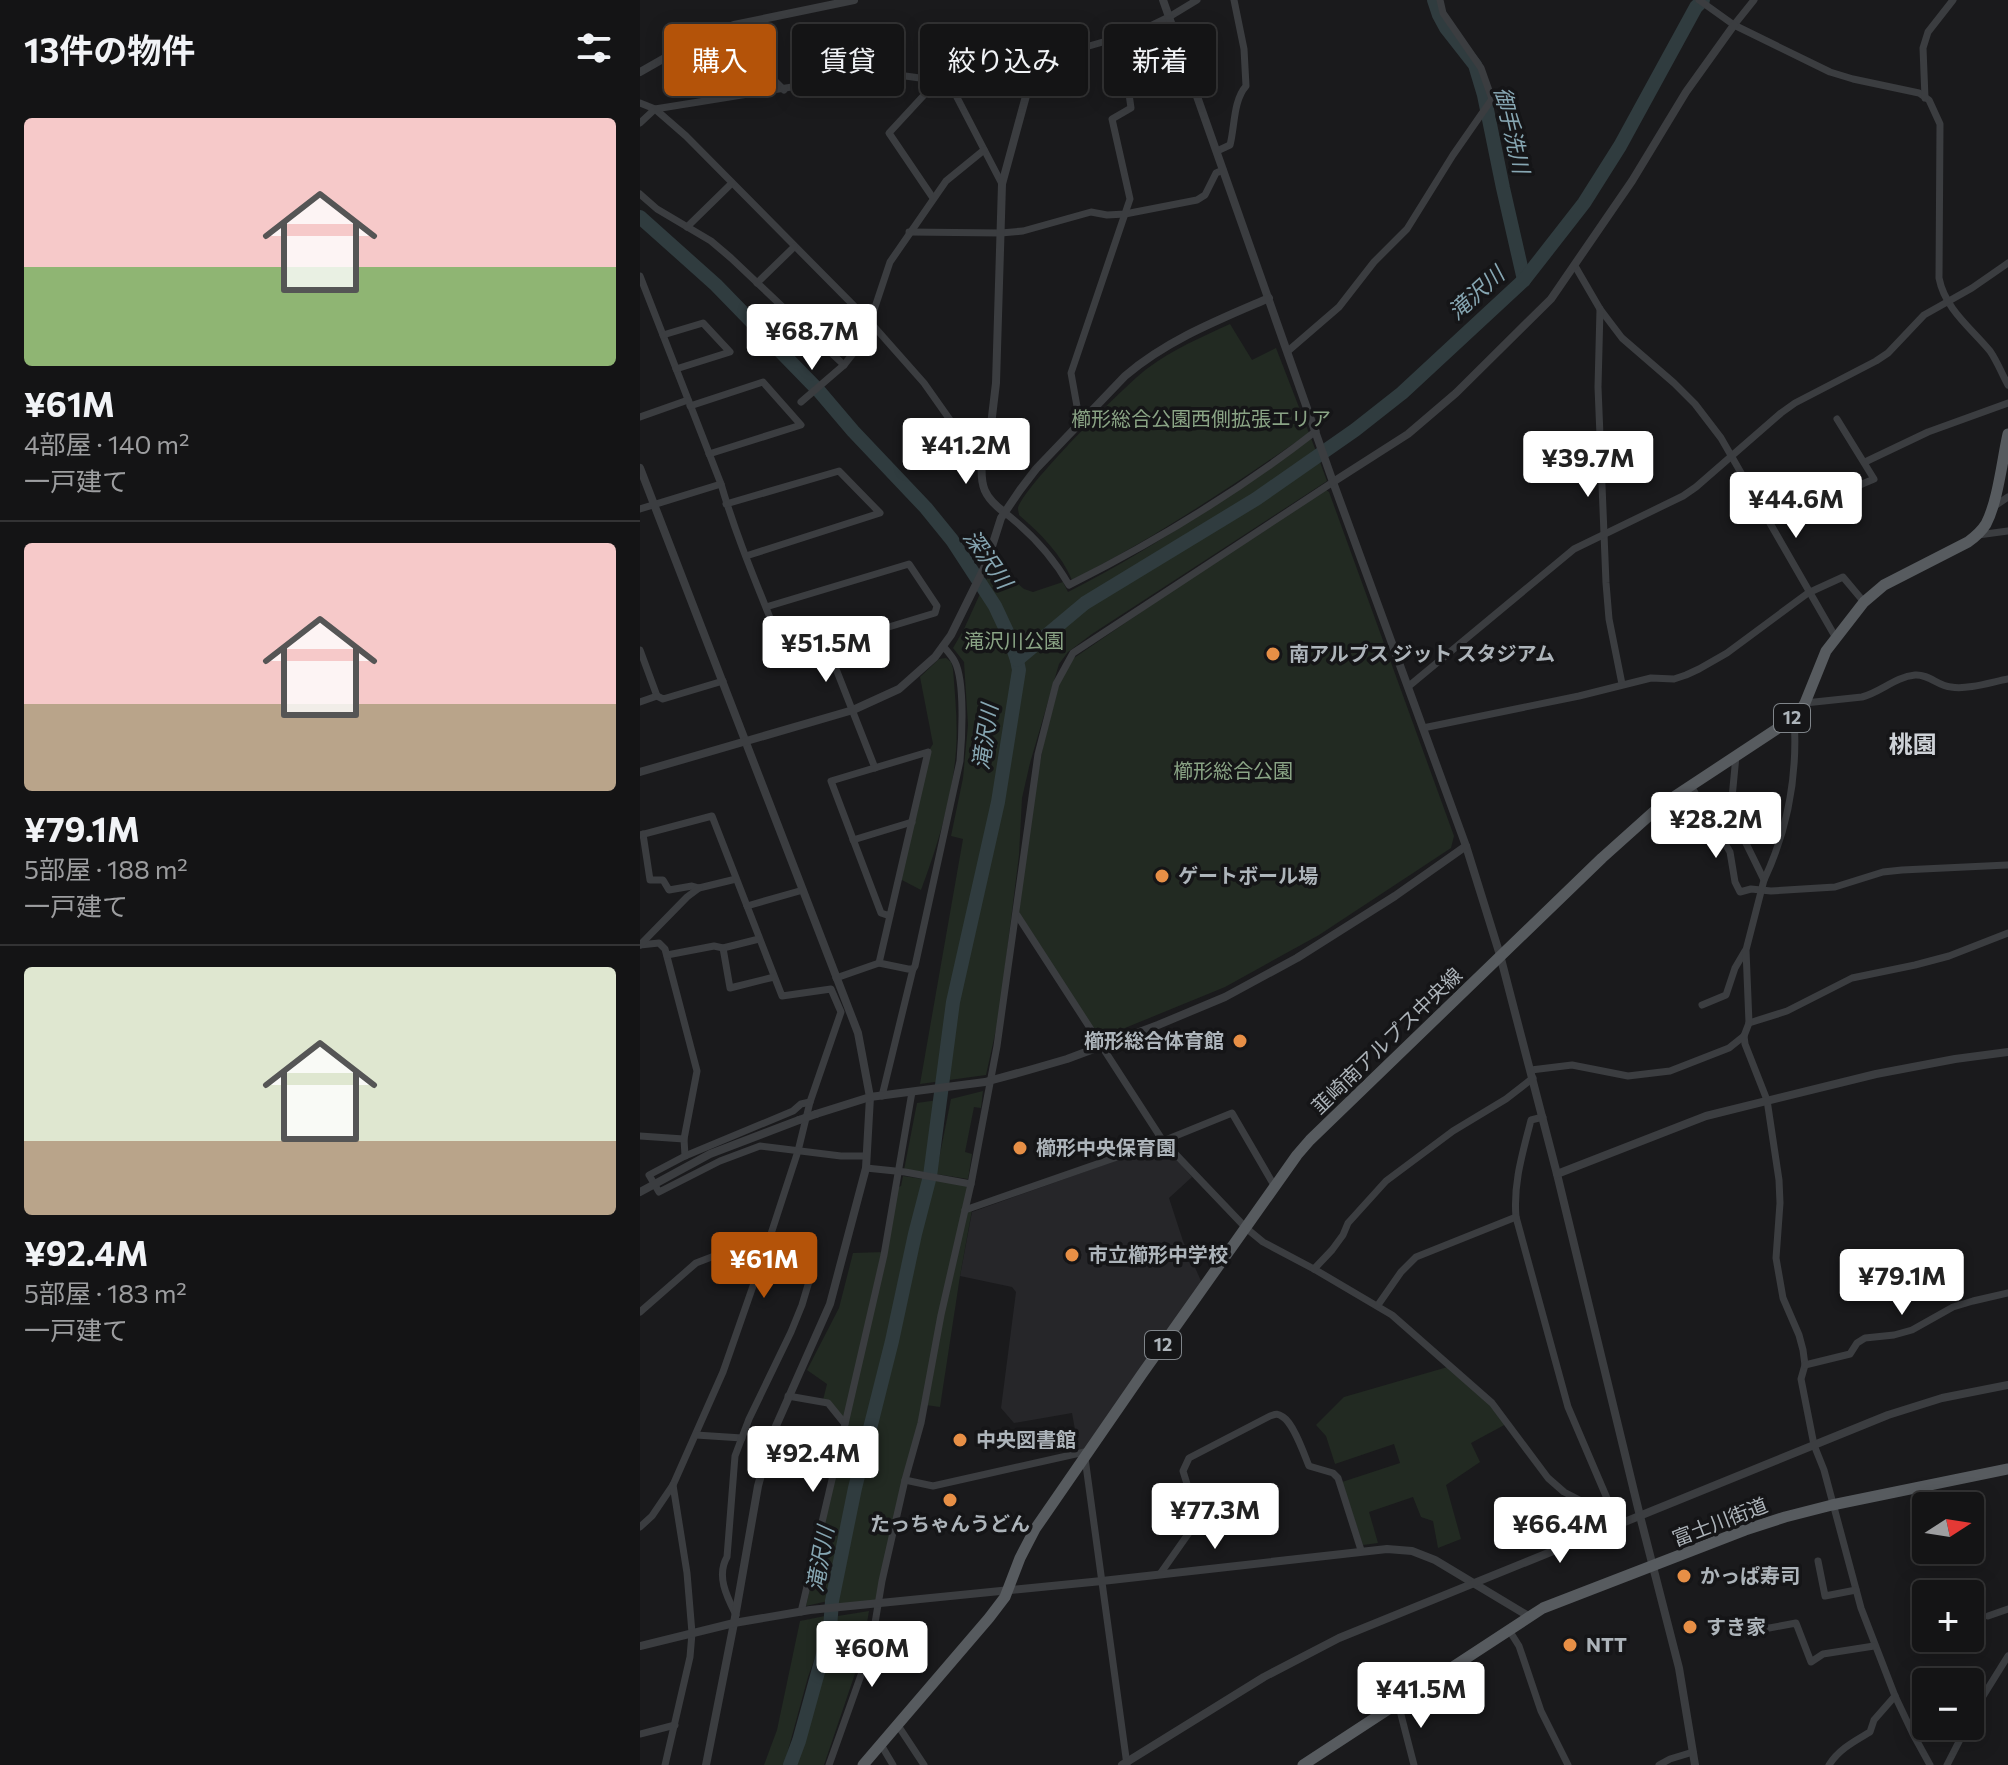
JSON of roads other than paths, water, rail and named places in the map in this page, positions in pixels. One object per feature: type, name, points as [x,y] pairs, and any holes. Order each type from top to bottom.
[{"type":"main road","points":[[1978,535],[1992,508],[2008,434]]},
{"type":"main road","name":"韮崎南アルプス中央線","points":[[863,1765],[989,1618],[1008,1589],[1035,1529],[1310,1140],[1630,832],[1660,806],[1794,716],[1805,703],[1822,659],[1864,602],[1884,585],[1978,535]]},
{"type":"main road","name":"富士川街道","points":[[1303,1765],[1543,1608],[1745,1530],[1832,1505],[2008,1469]]},
{"type":"street","points":[[739,24],[854,0]]},
{"type":"street","points":[[1163,0],[1332,479],[1466,846],[1500,955],[1679,1668],[1695,1765]]},
{"type":"street","points":[[1155,24],[1197,0]]},
{"type":"street","points":[[1217,151],[1230,145],[1239,95],[1246,86],[1244,49],[1234,0]]},
{"type":"street","points":[[1288,351],[1339,307],[1374,262],[1407,229],[1492,99],[1481,68],[1443,13],[1440,0]]},
{"type":"street","points":[[1699,0],[1734,25],[1830,72],[1919,93],[1936,111],[1940,124],[1939,278],[1947,302],[1992,354],[2008,385]]},
{"type":"street","points":[[829,1765],[871,1647],[877,1604],[921,1423],[1002,1017],[1038,754],[1056,684],[1073,653],[1332,479],[1408,434],[1456,393],[1551,299],[1632,181],[1686,92],[1754,0]]},
{"type":"street","points":[[1925,98],[1923,48],[1928,32],[1953,0]]},
{"type":"street","points":[[640,72],[664,58]]},
{"type":"street","points":[[640,123],[655,109],[873,74],[920,78]]},
{"type":"street","points":[[776,82],[784,90]]},
{"type":"street","points":[[923,96],[889,133],[933,198]]},
{"type":"street","points":[[956,96],[1002,184]]},
{"type":"street","points":[[1026,96],[1002,184],[996,383],[981,472],[985,494],[990,502],[1035,538],[1069,585],[1112,563],[1230,491],[1316,432]]},
{"type":"street","points":[[1080,423],[1071,373],[1130,199],[1112,119],[1131,108],[1129,96]]},
{"type":"street","points":[[640,103],[655,109],[686,136],[870,322],[924,383],[982,461]]},
{"type":"street","points":[[801,402],[844,365],[866,334],[890,262],[933,198],[946,181],[984,150]]},
{"type":"street","points":[[909,232],[1023,231],[1091,212],[1125,214],[1197,200],[1205,195],[1216,173],[1223,170]]},
{"type":"street","points":[[687,227],[732,183]]},
{"type":"street","points":[[640,194],[657,209],[711,241],[844,365]]},
{"type":"street","points":[[757,283],[794,247]]},
{"type":"street","points":[[1409,686],[1574,549],[1683,496],[1781,413],[1876,361],[1888,353],[1924,315],[2008,263]]},
{"type":"street","points":[[1575,266],[1600,309],[1622,338],[1695,404],[1721,438],[1836,638]]},
{"type":"street","points":[[640,276],[721,484],[726,504],[746,556],[766,607],[786,658],[935,613],[937,606],[909,564],[766,607]]},
{"type":"street","points":[[640,772],[853,710],[899,689],[935,657],[951,635],[989,556],[1004,512],[1036,469],[1125,376],[1159,350],[1269,298]]},
{"type":"street","points":[[1600,309],[1598,387],[1609,619],[1622,684]]},
{"type":"street","points":[[663,335],[703,323],[730,352],[676,369]]},
{"type":"street","points":[[640,417],[763,382],[801,425],[709,454]]},
{"type":"street","points":[[1865,462],[1928,432],[2008,403]]},
{"type":"street","points":[[1763,513],[1794,513],[1874,479],[1837,419]]},
{"type":"street","points":[[640,468],[858,1033],[870,1097],[866,1168],[830,1304],[772,1435],[758,1486],[706,1765]]},
{"type":"street","points":[[726,504],[839,471],[880,513],[746,556]]},
{"type":"street","points":[[640,509],[721,484]]},
{"type":"street","points":[[1992,508],[2008,497]]},
{"type":"street","points":[[1978,535],[2008,531]]},
{"type":"street","points":[[1423,728],[1651,678],[1674,679],[1727,653],[1808,593],[1843,577],[1864,602]]},
{"type":"street","points":[[827,646],[875,768]]},
{"type":"street","points":[[882,1096],[960,761],[962,736],[957,665],[943,646]]},
{"type":"street","points":[[640,650],[657,696],[663,699],[723,681]]},
{"type":"street","points":[[1805,703],[1870,695],[1903,678],[1917,675],[1926,675],[1952,688],[2008,679]]},
{"type":"street","points":[[640,702],[657,696]]},
{"type":"street","points":[[1794,716],[1796,759],[1790,805],[1774,859],[1764,880],[1746,950],[1749,1023],[1744,1036],[1745,1044],[1767,1100],[1779,1180],[1776,1258],[1783,1298],[1803,1350],[1805,1365],[1801,1379],[1814,1445],[1824,1470],[1874,1646],[1930,1765]]},
{"type":"street","points":[[879,963],[890,916],[912,822],[928,752],[831,781],[881,913],[890,916]]},
{"type":"street","points":[[1736,756],[1732,798],[1740,831],[1764,880]]},
{"type":"street","points":[[1691,786],[1730,852],[1735,882],[1740,892],[1751,889],[1835,887],[1883,872],[1902,870],[2007,865]]},
{"type":"street","points":[[640,1527],[652,1516],[673,1485],[723,1372],[768,1243],[798,1151],[810,1102],[841,1012],[831,989],[782,996],[712,816],[642,835],[650,880],[663,880],[669,890],[692,886],[699,888]]},
{"type":"street","points":[[853,840],[912,822]]},
{"type":"street","points":[[1721,837],[1740,831]]},
{"type":"street","points":[[640,1192],[710,1154],[816,1114],[870,1097],[988,1081],[1067,1059],[1225,997],[1297,958],[1395,896],[1466,846]]},
{"type":"street","points":[[640,945],[699,888],[736,879]]},
{"type":"street","points":[[747,906],[803,890]]},
{"type":"street","points":[[1017,915],[1163,1141],[1246,1228],[1263,1242],[1378,1305],[1492,1403],[1548,1478],[1564,1492],[1595,1508],[1611,1508]]},
{"type":"street","points":[[1749,1023],[1787,1011],[1852,978],[1949,956],[2008,933]]},
{"type":"street","points":[[667,955],[714,946],[723,948],[759,939]]},
{"type":"street","points":[[640,945],[659,943],[665,949],[697,1071],[684,1139],[685,1156]]},
{"type":"street","points":[[723,948],[730,988],[774,977]]},
{"type":"street","points":[[1702,1005],[1726,995],[1735,968],[1746,950]]},
{"type":"street","points":[[836,978],[879,963],[913,969]]},
{"type":"street","points":[[1314,1269],[1332,1250],[1348,1223],[1386,1181],[1453,1131],[1506,1099],[1532,1074],[1572,1065],[1628,1076],[1670,1071],[1729,1048],[1744,1036]]},
{"type":"street","points":[[1557,1174],[1706,1116],[1916,1065],[2008,1052]]},
{"type":"street","points":[[805,1611],[902,1172],[915,1092]]},
{"type":"street","points":[[810,1102],[685,1156],[649,1175],[659,1192],[720,1161],[760,1146],[866,1156]]},
{"type":"street","points":[[965,1210],[1163,1141],[1232,1113],[1275,1187]]},
{"type":"street","points":[[1543,1117],[1531,1120],[1517,1177],[1516,1217],[1568,1407],[1618,1524]]},
{"type":"street","points":[[640,1136],[684,1139]]},
{"type":"street","points":[[866,1168],[971,1184]]},
{"type":"street","points":[[1378,1305],[1407,1264],[1416,1257],[1516,1217]]},
{"type":"street","points":[[640,1312],[696,1263],[722,1253],[768,1243]]},
{"type":"street","points":[[735,1619],[723,1583],[722,1565],[727,1557],[735,1456],[791,1332],[813,1268]]},
{"type":"street","points":[[1805,1365],[1850,1354],[1857,1343],[1865,1338],[1912,1330],[1953,1307],[2008,1293]]},
{"type":"street","points":[[905,1480],[933,1486],[1087,1454],[1125,1764],[1264,1677],[1339,1638],[1916,1406],[2008,1385]]},
{"type":"street","points":[[788,1396],[828,1403],[845,1424]]},
{"type":"street","points":[[1160,1574],[1198,1520],[1183,1471],[1185,1463],[1189,1458],[1276,1414],[1282,1415],[1288,1422],[1309,1466],[1333,1473],[1338,1478],[1361,1550]]},
{"type":"street","points":[[696,1435],[742,1438]]},
{"type":"street","points":[[665,1765],[690,1657],[692,1633],[687,1573],[673,1485]]},
{"type":"street","points":[[640,1646],[735,1619],[1387,1549],[1412,1551],[1435,1560],[1530,1617]]},
{"type":"street","points":[[1818,1561],[1825,1596],[1856,1590]]},
{"type":"street","points":[[1988,1616],[2008,1609]]},
{"type":"street","points":[[1764,1629],[1796,1623],[1811,1662],[1823,1654],[1874,1646]]},
{"type":"street","points":[[1509,1630],[1519,1646],[1541,1711],[1568,1765]]},
{"type":"street","points":[[1984,1695],[2008,1656]]},
{"type":"street","points":[[1829,1765],[1846,1746],[1870,1732],[1874,1720],[1895,1696]]},
{"type":"street","points":[[1398,1703],[1414,1765]]},
{"type":"street","points":[[897,1724],[924,1765]]},
{"type":"street","points":[[640,1734],[675,1725]]},
{"type":"street","points":[[1947,1765],[1960,1740]]},
{"type":"street","points":[[880,1743],[893,1765]]},
{"type":"street","points":[[1659,1765],[1693,1752]]},
{"type":"waterway","name":"御手洗川","points":[[1434,0],[1446,28],[1475,65],[1524,280]]},
{"type":"waterway","name":"滝沢川","points":[[1017,660],[1085,603],[1256,499],[1355,430],[1402,393],[1524,280],[1584,203],[1620,146],[1696,7],[1703,0]]},
{"type":"waterway","name":"滝沢川","points":[[640,217],[716,285],[926,508],[952,540],[995,606],[1009,636],[1019,670],[998,802],[953,1002],[930,1176],[855,1488],[832,1601],[830,1629],[790,1765]]},
{"type":"place","name":"南アルプス ジット スタジアム","points":[[1273,654]]},
{"type":"place","name":"ゲートボール場","points":[[1162,876]]},
{"type":"place","name":"櫛形総合体育館","points":[[1240,1041]]},
{"type":"place","name":"櫛形中央保育園","points":[[1020,1148]]},
{"type":"place","name":"市立櫛形中学校","points":[[1072,1255]]},
{"type":"place","name":"中央図書館","points":[[960,1440]]},
{"type":"place","name":"たっちゃんうどん","points":[[950,1500]]},
{"type":"place","name":"かっぱ寿司","points":[[1684,1576]]},
{"type":"place","name":"すき家","points":[[1690,1627]]},
{"type":"place","name":"NTT","points":[[1570,1645]]},
{"type":"district","name":"桃園","points":[[1913,745]]},
{"type":"park label","name":"櫛形総合公園西側拡張エリア","points":[[1201,419]]},
{"type":"park label","name":"滝沢川公園","points":[[1014,641]]},
{"type":"park label","name":"櫛形総合公園","points":[[1233,771]]},
{"type":"water label","name":"深沢川","points":[[988,559]]}]
